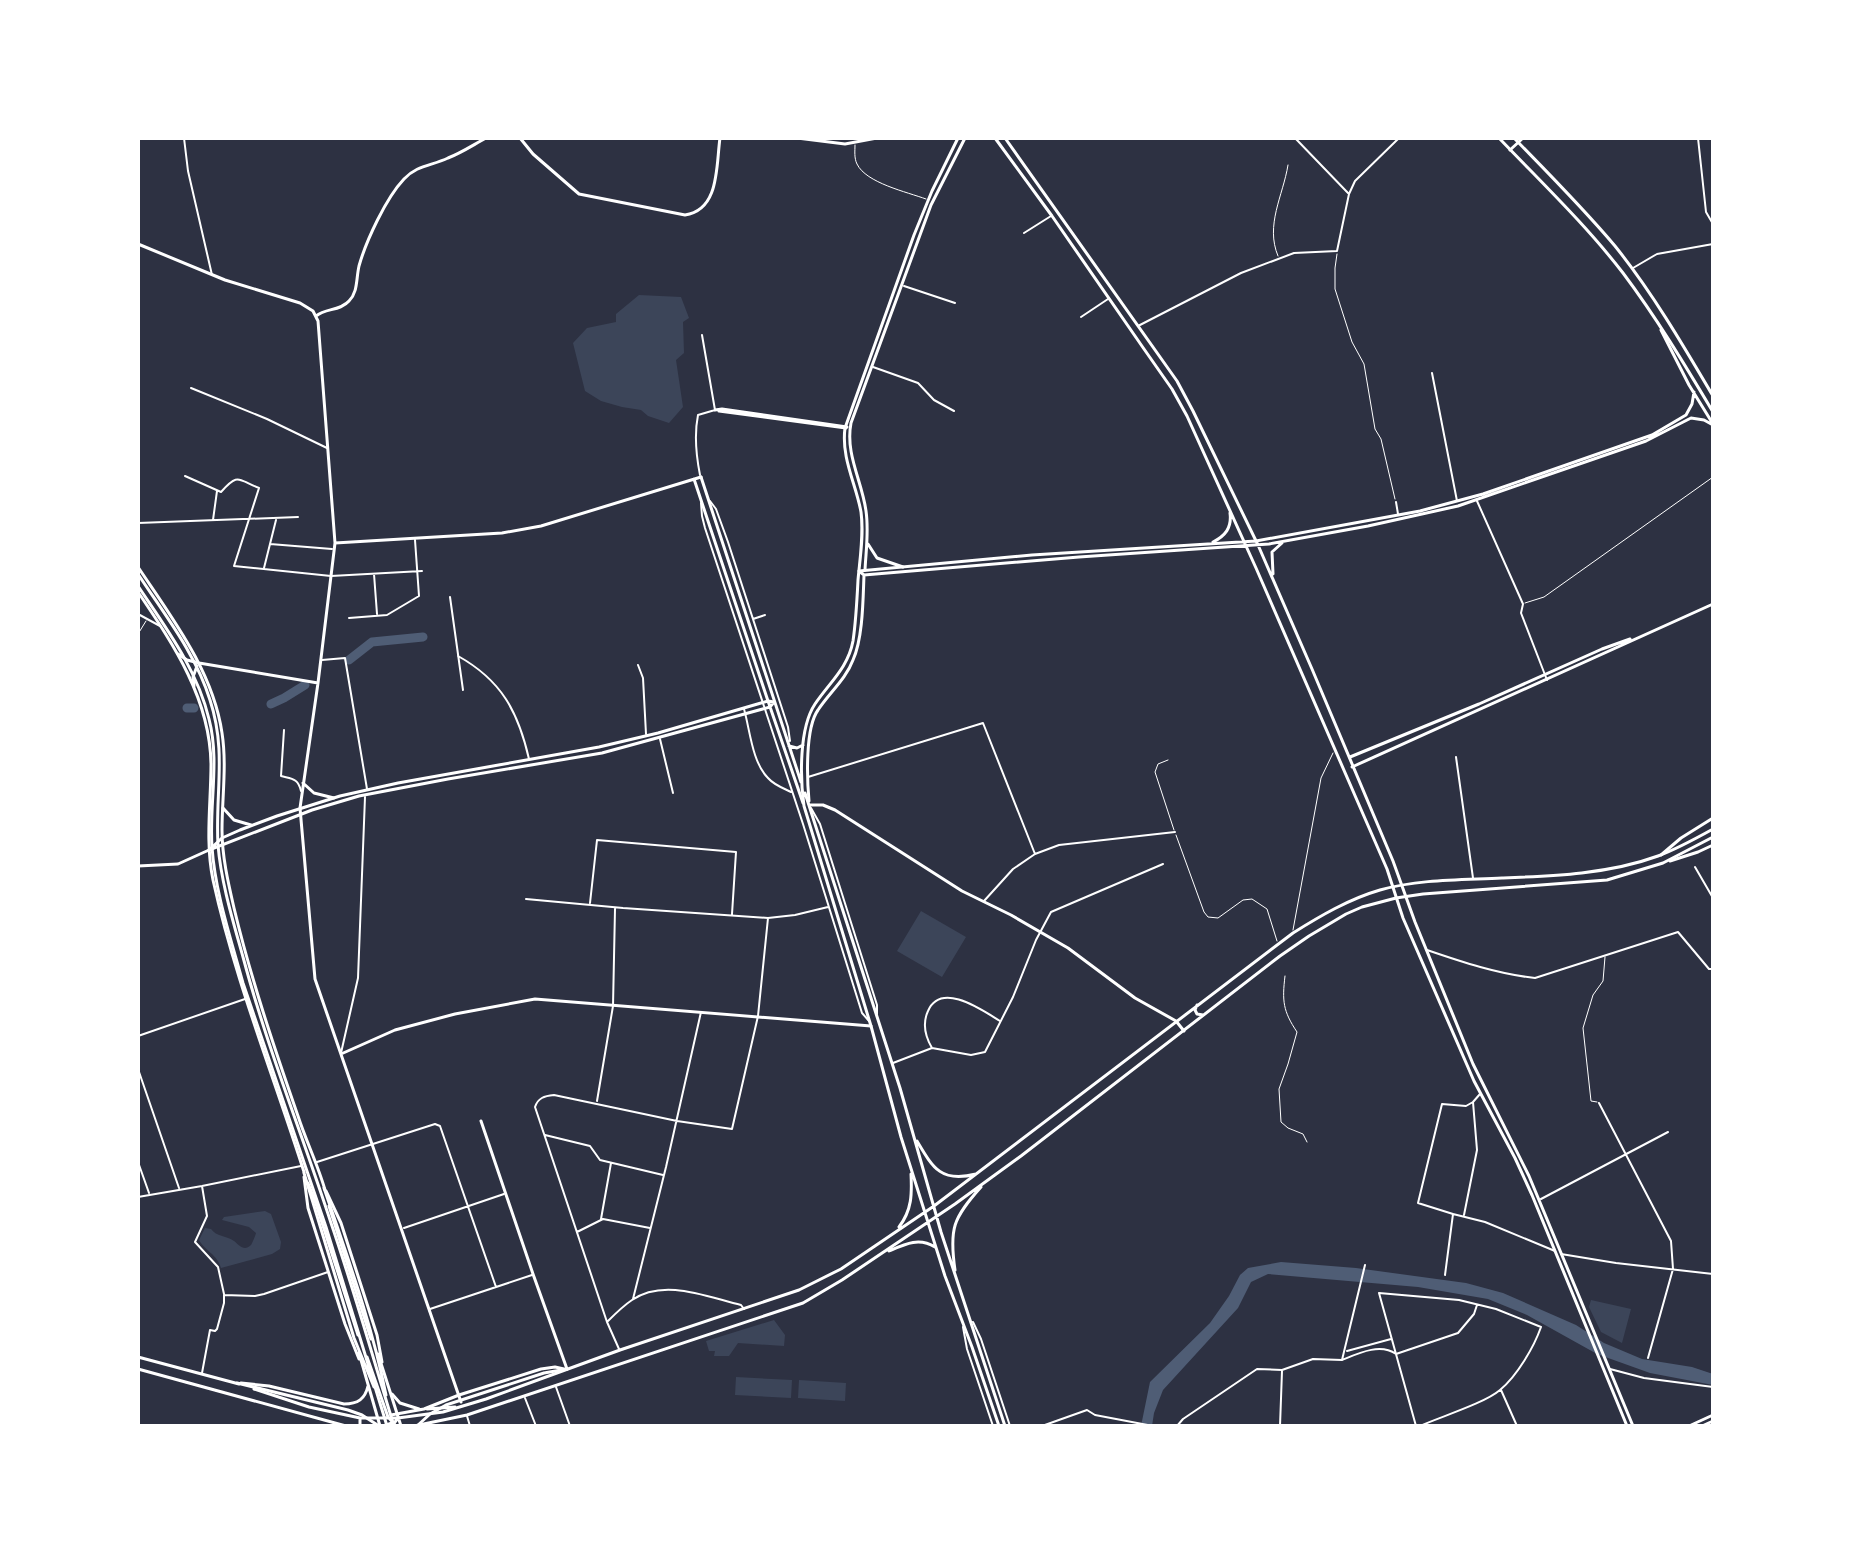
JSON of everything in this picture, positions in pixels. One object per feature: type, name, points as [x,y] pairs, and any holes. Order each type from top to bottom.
[{"type":"main road","points":[[316,316],[344,306],[351,299],[359,266],[386,202],[403,180],[417,168],[446,159],[486,138]]},
{"type":"main road","points":[[520,138],[533,154],[579,194],[685,215],[701,209],[711,198],[720,138]]},
{"type":"main road","points":[[797,138],[845,144],[877,138]]},
{"type":"main road","points":[[802,786],[803,745],[810,713],[850,655],[854,627],[861,516],[844,449],[847,428],[928,200],[958,138]]},
{"type":"main road","points":[[806,805],[810,736],[815,714],[845,675],[859,639],[867,541],[866,513],[847,428],[931,205],[965,138]]},
{"type":"main road","points":[[995,138],[1172,389],[1193,428],[1387,869],[1396,898],[1480,1094],[1523,1175],[1617,1396],[1633,1426]]},
{"type":"main road","points":[[1005,138],[1187,398],[1257,543],[1327,703],[1480,1079],[1517,1150],[1563,1255],[1609,1368],[1627,1426]]},
{"type":"main road","points":[[1499,138],[1596,240],[1629,282],[1713,412]]},
{"type":"main road","points":[[1514,138],[1603,233],[1632,269],[1713,396]]},
{"type":"main road","points":[[1510,150],[1523,138]]},
{"type":"main road","points":[[138,244],[212,276],[300,303],[316,316],[335,549],[300,808],[314,975],[463,1406]]},
{"type":"main road","points":[[1660,327],[1713,424]]},
{"type":"main road","points":[[859,571],[1285,541],[1368,526],[1458,504],[1652,435],[1686,415],[1694,392]]},
{"type":"main road","points":[[715,410],[760,413],[847,428]]},
{"type":"main road","points":[[1257,543],[1477,500],[1646,441],[1691,418],[1713,424]]},
{"type":"main road","points":[[335,543],[502,533],[541,526],[701,477],[722,532],[806,805]]},
{"type":"main road","points":[[694,479],[767,708],[852,934],[967,1313],[1007,1426]]},
{"type":"main road","points":[[1212,543],[1229,528],[1229,510]]},
{"type":"main road","points":[[867,541],[877,558],[903,567]]},
{"type":"main road","points":[[1274,582],[1272,552],[1285,541]]},
{"type":"main road","points":[[865,572],[1044,554],[1212,543],[1245,544]]},
{"type":"main road","points":[[1256,568],[1259,563],[1266,564]]},
{"type":"main road","points":[[138,567],[199,663],[212,695],[222,732],[222,838],[227,878],[253,981],[275,1051],[344,1243],[373,1336],[389,1426]]},
{"type":"main road","points":[[138,574],[189,653],[211,701],[220,756],[219,855],[239,942],[333,1226],[389,1426]]},
{"type":"main road","points":[[138,588],[186,659],[200,688],[212,730],[214,754],[213,856],[230,935],[243,983],[387,1414]]},
{"type":"main road","points":[[138,588],[194,686],[205,718],[210,752],[209,850],[215,889],[245,999],[302,1166],[354,1338],[387,1414]]},
{"type":"main road","points":[[1352,767],[1713,604]]},
{"type":"main road","points":[[1348,758],[1602,649],[1642,636]]},
{"type":"main road","points":[[176,653],[199,663],[318,683]]},
{"type":"main road","points":[[194,686],[193,677],[199,663]]},
{"type":"main road","points":[[138,866],[178,864],[301,815],[365,795],[530,763],[774,702]]},
{"type":"main road","points":[[209,850],[222,838],[255,824],[367,789],[602,753],[746,715],[767,708],[774,702]]},
{"type":"main road","points":[[1317,707],[1324,707],[1327,703]]},
{"type":"main road","points":[[1324,724],[1329,719],[1334,722]]},
{"type":"main road","points":[[789,746],[797,748],[803,745]]},
{"type":"main road","points":[[303,783],[314,793],[334,798]]},
{"type":"main road","points":[[798,808],[823,805],[835,810],[954,886],[1041,931],[1135,998],[1176,1021],[1184,1031]]},
{"type":"main road","points":[[223,808],[234,820],[246,825],[255,824]]},
{"type":"main road","points":[[1661,855],[1672,844],[1713,818]]},
{"type":"main road","points":[[138,1357],[237,1383],[309,1407],[360,1418],[443,1412],[463,1406],[744,1310],[822,1279],[934,1206],[1293,933],[1346,903],[1401,886],[1600,870],[1661,855],[1713,829]]},
{"type":"main road","points":[[1663,863],[1713,837]]},
{"type":"main road","points":[[415,1426],[449,1420],[525,1397],[799,1305],[825,1291],[928,1224],[988,1180],[1280,956],[1354,911],[1405,896],[1598,881],[1713,845]]},
{"type":"main road","points":[[829,870],[842,938],[871,1026],[911,1170],[996,1426]]},
{"type":"main road","points":[[341,1054],[395,1030],[455,1014],[535,999],[871,1026],[878,1023]]},
{"type":"main road","points":[[1197,1005],[1197,1014],[1204,1015]]},
{"type":"main road","points":[[481,1121],[567,1369]]},
{"type":"main road","points":[[915,1138],[939,1172],[955,1177],[977,1174]]},
{"type":"main road","points":[[897,1230],[911,1204],[911,1170]]},
{"type":"main road","points":[[304,1173],[387,1414]]},
{"type":"main road","points":[[304,1173],[308,1208],[348,1333],[378,1418],[389,1426]]},
{"type":"main road","points":[[956,1278],[951,1244],[953,1233],[965,1206],[988,1180]]},
{"type":"main road","points":[[324,1188],[371,1339],[383,1366]]},
{"type":"main road","points":[[324,1188],[353,1257],[398,1416]]},
{"type":"main road","points":[[882,1254],[916,1241],[928,1243],[936,1249]]},
{"type":"main road","points":[[357,1334],[359,1359]]},
{"type":"main road","points":[[389,1426],[398,1416],[459,1395],[549,1367],[567,1369]]},
{"type":"main road","points":[[138,1369],[346,1426]]},
{"type":"main road","points":[[415,1426],[440,1407],[544,1373],[567,1369]]},
{"type":"main road","points":[[237,1383],[355,1412],[389,1426]]},
{"type":"main road","points":[[237,1383],[269,1386],[344,1404],[357,1403],[368,1386]]},
{"type":"main road","points":[[390,1392],[407,1406],[424,1409],[463,1406]]},
{"type":"main road","points":[[360,1418],[360,1426]]},
{"type":"main road","points":[[1689,1426],[1713,1418]]},
{"type":"main road","points":[[1702,1426],[1713,1418]]},
{"type":"main road","points":[[434,1426],[449,1420]]},
{"type":"street","points":[[184,138],[188,171],[212,276]]},
{"type":"street","points":[[1295,138],[1349,194]]},
{"type":"street","points":[[1138,326],[1241,273],[1294,253],[1337,251],[1349,194],[1355,181],[1399,138]]},
{"type":"street","points":[[1698,138],[1706,212],[1713,224]]},
{"type":"street","points":[[1024,233],[1052,216]]},
{"type":"street","points":[[1632,269],[1657,254],[1713,244]]},
{"type":"street","points":[[902,286],[955,303]]},
{"type":"street","points":[[1081,317],[1109,299]]},
{"type":"street","points":[[701,477],[696,450],[698,415],[715,410],[702,335]]},
{"type":"street","points":[[872,367],[918,383],[934,400],[954,411]]},
{"type":"street","points":[[1432,373],[1458,504]]},
{"type":"street","points":[[191,388],[328,448]]},
{"type":"street","points":[[185,476],[221,492],[236,478],[259,488],[234,566],[331,576],[422,571]]},
{"type":"street","points":[[213,520],[217,490]]},
{"type":"street","points":[[701,499],[708,536],[744,640],[753,637]]},
{"type":"street","points":[[1477,500],[1523,604],[1521,613],[1547,680]]},
{"type":"street","points":[[1396,502],[1399,515]]},
{"type":"street","points":[[138,523],[298,517]]},
{"type":"street","points":[[263,569],[276,518]]},
{"type":"street","points":[[1235,522],[1244,518]]},
{"type":"street","points":[[708,536],[722,532]]},
{"type":"street","points":[[349,618],[387,615],[419,596],[414,539]]},
{"type":"street","points":[[270,544],[335,549]]},
{"type":"street","points":[[374,574],[377,615]]},
{"type":"street","points":[[450,597],[463,690]]},
{"type":"street","points":[[138,614],[161,627]]},
{"type":"street","points":[[765,615],[750,620],[788,727],[789,746]]},
{"type":"street","points":[[458,656],[477,666],[514,709],[530,763]]},
{"type":"street","points":[[321,660],[345,658],[367,789]]},
{"type":"street","points":[[638,665],[643,678],[646,736]]},
{"type":"street","points":[[744,708],[757,758],[766,777],[793,792]]},
{"type":"street","points":[[767,708],[829,907],[842,938]]},
{"type":"street","points":[[807,777],[983,723],[1035,854]]},
{"type":"street","points":[[284,730],[281,776],[296,780],[302,796]]},
{"type":"street","points":[[660,739],[673,793]]},
{"type":"street","points":[[1456,757],[1473,879]]},
{"type":"street","points":[[341,1054],[358,978],[365,795]]},
{"type":"street","points":[[806,805],[819,820],[829,870],[819,873]]},
{"type":"street","points":[[983,902],[1013,869],[1035,854],[1059,845],[1175,832]]},
{"type":"street","points":[[590,905],[597,840],[736,852],[732,916]]},
{"type":"street","points":[[892,1063],[932,1048],[971,1055],[985,1052],[1051,912],[1163,864]]},
{"type":"street","points":[[1695,867],[1713,898]]},
{"type":"street","points":[[526,899],[768,918],[829,907]]},
{"type":"street","points":[[597,1103],[613,1006],[615,908]]},
{"type":"street","points":[[620,1350],[607,1322],[535,1107],[537,1101],[554,1095],[677,1121],[732,1129],[758,1016],[768,918]]},
{"type":"street","points":[[1426,950],[1472,965],[1534,978],[1678,932],[1709,969],[1713,969]]},
{"type":"street","points":[[932,1048],[924,1025],[929,1009],[938,998],[967,1002],[1000,1021]]},
{"type":"street","points":[[138,1036],[245,999]]},
{"type":"street","points":[[633,1299],[701,1012]]},
{"type":"street","points":[[138,1069],[179,1189]]},
{"type":"street","points":[[1480,1094],[1466,1106],[1442,1104],[1418,1203],[1485,1222],[1563,1255],[1713,1274]]},
{"type":"street","points":[[1463,1216],[1477,1150],[1473,1102]]},
{"type":"street","points":[[1599,1103],[1671,1241],[1673,1269],[1648,1358]]},
{"type":"street","points":[[316,1162],[435,1124],[440,1126],[496,1287]]},
{"type":"street","points":[[1539,1200],[1668,1132]]},
{"type":"street","points":[[545,1135],[590,1146],[600,1160],[664,1175]]},
{"type":"street","points":[[138,1162],[149,1194]]},
{"type":"street","points":[[601,1220],[611,1163]]},
{"type":"street","points":[[138,1197],[302,1166]]},
{"type":"street","points":[[202,1186],[207,1216],[195,1242],[218,1267],[224,1295],[217,1329],[210,1330],[202,1373]]},
{"type":"street","points":[[402,1229],[505,1194]]},
{"type":"street","points":[[1445,1275],[1453,1214]]},
{"type":"street","points":[[577,1232],[603,1219],[651,1229]]},
{"type":"street","points":[[1342,1360],[1365,1265]]},
{"type":"street","points":[[224,1295],[255,1296],[329,1272]]},
{"type":"street","points":[[430,1309],[533,1274]]},
{"type":"street","points":[[607,1322],[633,1299],[671,1289],[741,1305],[744,1310]]},
{"type":"street","points":[[1379,1293],[1477,1304],[1541,1327],[1536,1341],[1501,1389],[1418,1426],[1379,1293]]},
{"type":"street","points":[[1396,1354],[1458,1333],[1474,1314],[1477,1304]]},
{"type":"street","points":[[361,1343],[371,1339]]},
{"type":"street","points":[[1344,1352],[1392,1339]]},
{"type":"street","points":[[1177,1426],[1257,1369],[1282,1370],[1313,1359],[1342,1360],[1380,1348],[1388,1348],[1396,1354]]},
{"type":"street","points":[[1609,1368],[1644,1378],[1713,1387]]},
{"type":"street","points":[[1280,1426],[1282,1370]]},
{"type":"street","points":[[556,1386],[570,1426]]},
{"type":"street","points":[[1501,1389],[1517,1426]]},
{"type":"street","points":[[525,1397],[536,1426]]},
{"type":"street","points":[[1042,1426],[1087,1410],[1095,1415],[1153,1426]]},
{"type":"street","points":[[467,1415],[470,1426]]},
{"type":"lane","points":[[855,143],[859,167],[874,180],[928,200]]},
{"type":"lane","points":[[1279,259],[1274,246],[1273,224],[1288,165]]},
{"type":"lane","points":[[1337,251],[1335,289],[1352,342],[1364,364],[1375,429],[1381,439],[1396,502]]},
{"type":"lane","points":[[1523,604],[1544,597],[1713,477]]},
{"type":"lane","points":[[138,634],[148,619]]},
{"type":"lane","points":[[1293,933],[1321,778],[1335,750]]},
{"type":"lane","points":[[1168,760],[1158,764],[1155,772],[1204,912],[1208,917],[1218,918],[1243,900],[1252,899],[1267,909],[1277,945]]},
{"type":"lane","points":[[1599,1103],[1591,1101],[1583,1028],[1593,995],[1603,981],[1605,957]]},
{"type":"lane","points":[[1285,976],[1282,1001],[1297,1032],[1279,1089],[1279,1107],[1281,1122],[1303,1134],[1307,1142]]},
{"type":"shaded area","points":[[639,295],[681,297],[689,318],[683,322],[684,353],[676,360],[683,407],[669,423],[648,416],[641,410],[601,401],[585,391],[573,343],[587,328],[616,322],[616,314]]},
{"type":"shaded area","points":[[921,911],[966,937],[942,977],[897,951]]},
{"type":"shaded area","points":[[265,1211],[271,1214],[281,1242],[280,1249],[272,1254],[221,1268],[217,1259],[199,1240],[205,1228],[211,1229],[246,1248],[252,1244],[256,1233],[249,1227],[222,1220],[224,1217]]},
{"type":"shaded area","points":[[1281,1262],[1356,1268],[1466,1283],[1503,1293],[1576,1325],[1604,1343],[1642,1359],[1692,1367],[1713,1374],[1713,1385],[1650,1373],[1597,1354],[1527,1315],[1488,1299],[1418,1287],[1268,1274],[1251,1282],[1238,1308],[1163,1390],[1152,1426],[1141,1426],[1150,1382],[1210,1323],[1240,1275],[1248,1268]]},
{"type":"shaded area","points":[[1591,1300],[1631,1309],[1622,1343],[1601,1332],[1589,1307]]},
{"type":"shaded area","points":[[774,1320],[785,1335],[784,1346],[738,1343],[729,1356],[714,1356],[715,1351],[709,1351],[706,1341]]},
{"type":"shaded area","points":[[736,1377],[792,1380],[791,1398],[735,1395]]},
{"type":"shaded area","points":[[799,1380],[846,1383],[845,1401],[798,1398]]},
{"type":"waterway","points":[[349,660],[372,642],[423,637]]},
{"type":"waterway","points":[[271,704],[305,685]]},
{"type":"waterway","points":[[187,708],[194,708]]}]
